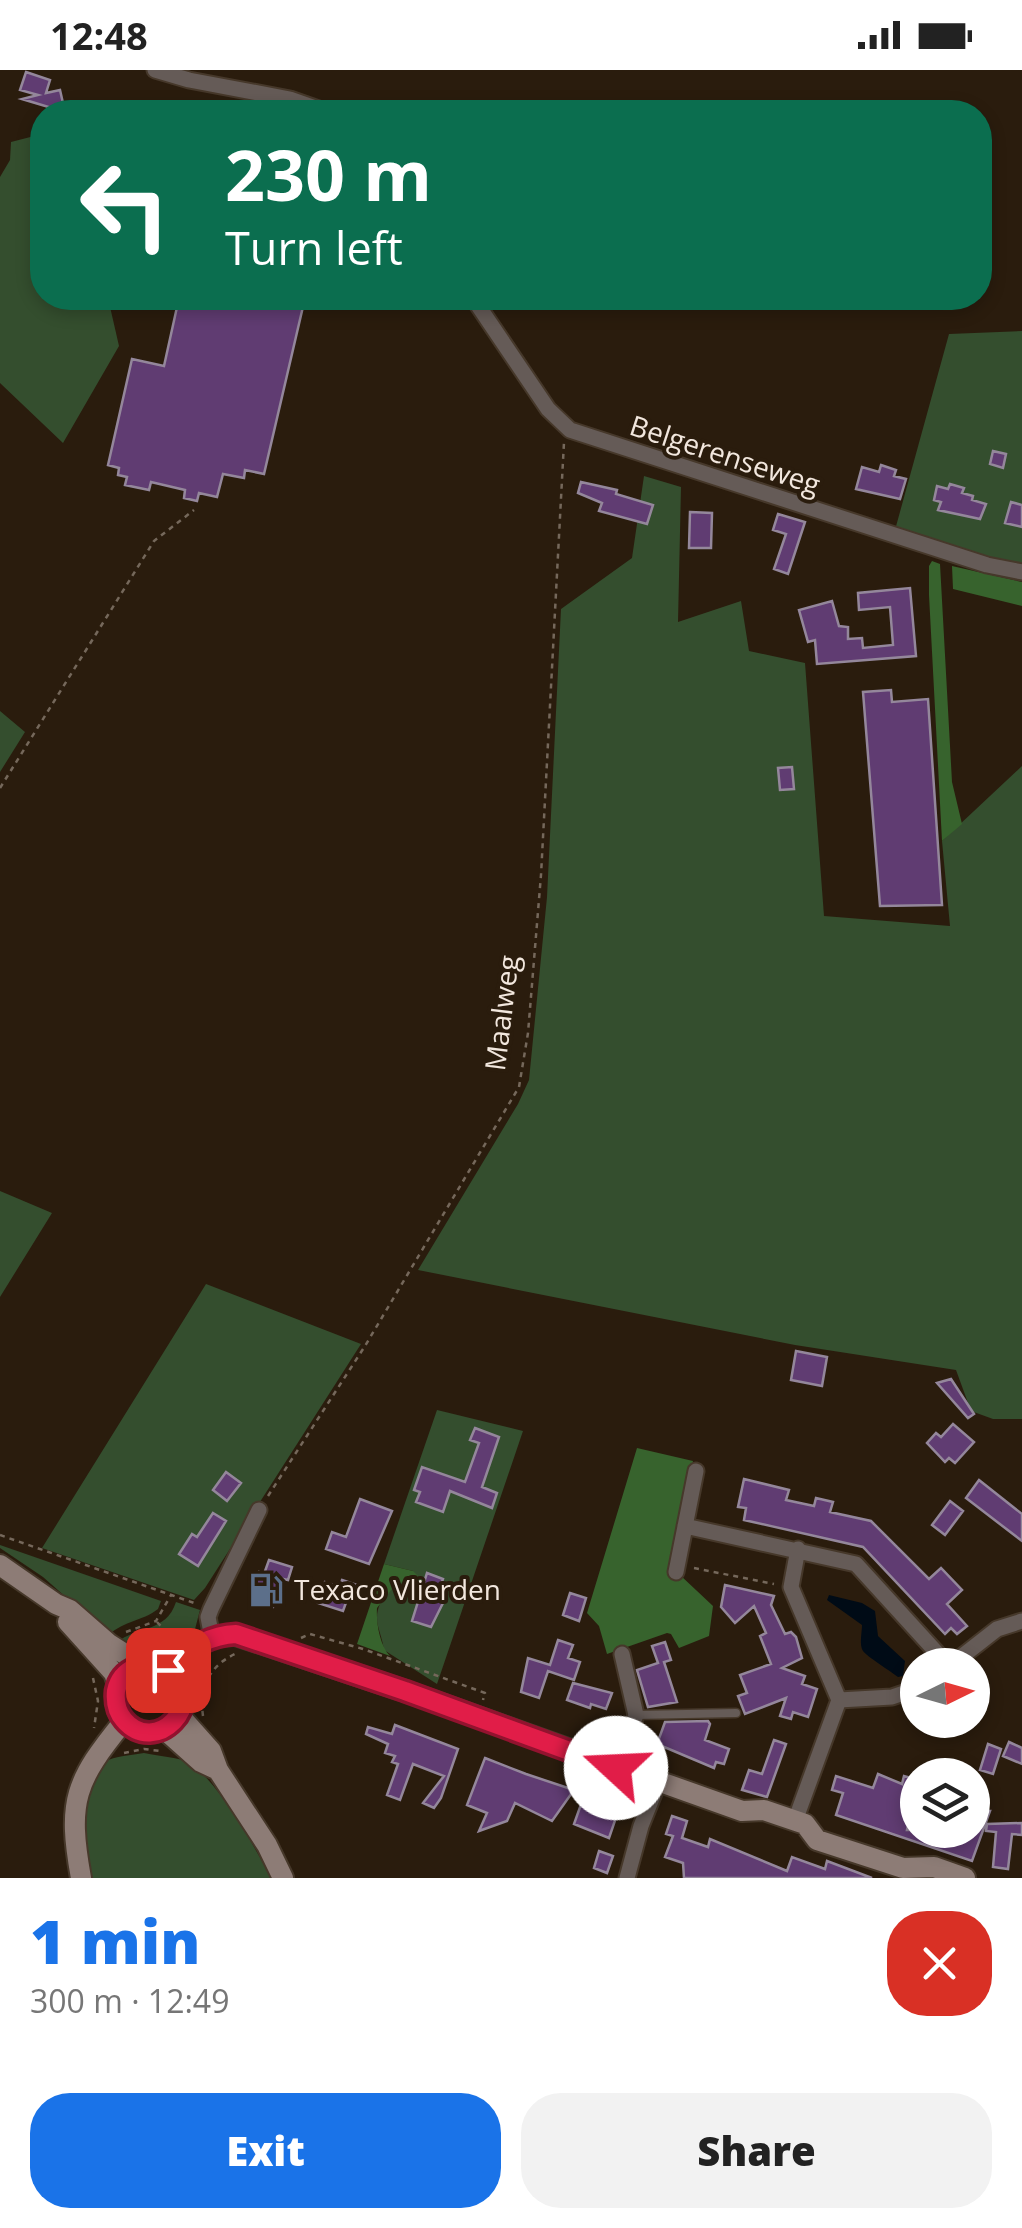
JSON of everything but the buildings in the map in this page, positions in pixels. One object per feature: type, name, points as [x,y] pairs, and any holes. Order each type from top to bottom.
[{"type":"street","points":[[155,70],[293,100]]},
{"type":"street","points":[[481,310],[548,409],[570,430]]},
{"type":"street","name":"Belgerenseweg","points":[[570,430],[932,547],[1022,572]]},
{"type":"street","points":[[677,1568],[696,1471]]},
{"type":"street","points":[[212,1638],[208,1617],[211,1609],[260,1510]]},
{"type":"street","points":[[686,1526],[856,1564],[933,1648]]},
{"type":"street","points":[[794,1821],[839,1700],[791,1588],[798,1549]]},
{"type":"street","points":[[0,1565],[70,1610],[109,1644],[142,1665],[172,1675]]},
{"type":"street","points":[[56,1604],[114,1673],[118,1684],[116,1702],[124,1721],[144,1732],[172,1722],[183,1703],[172,1675],[185,1651],[212,1638],[236,1634],[742,1812],[764,1810],[804,1824],[817,1840],[904,1868],[934,1867],[965,1878]]},
{"type":"street","points":[[972,1648],[997,1629],[1022,1621]]},
{"type":"street","points":[[616,1768],[636,1715],[622,1654]]},
{"type":"street","points":[[118,1684],[127,1673],[142,1665]]},
{"type":"street","points":[[839,1700],[900,1694]]},
{"type":"street","points":[[81,1878],[73,1825],[76,1798],[88,1768],[124,1721]]},
{"type":"street","points":[[172,1722],[201,1762],[218,1770],[267,1844],[283,1878]]},
{"type":"street","points":[[627,1878],[659,1781]]},
{"type":"lane","points":[[636,1715],[736,1713]]},
{"type":"path","name":"Maalweg","points":[[260,1510],[365,1346],[519,1086],[528,1033],[541,875],[562,448],[570,430]]},
{"type":"path","points":[[0,788],[154,541],[194,510]]},
{"type":"path","points":[[0,1535],[211,1609]]},
{"type":"path","points":[[677,1568],[791,1588]]},
{"type":"path","points":[[156,1621],[171,1594]]},
{"type":"path","points":[[298,1639],[310,1634],[363,1649],[485,1693],[483,1704]]},
{"type":"path","points":[[86,1665],[98,1691],[92,1735]]},
{"type":"green space","points":[[30,137],[30,310],[111,310],[119,346],[63,443],[0,383],[0,177],[10,160],[11,142]]},
{"type":"green space","points":[[1022,331],[1022,567],[895,530],[949,334]]},
{"type":"green space","points":[[644,476],[681,487],[678,622],[741,601],[749,651],[805,663],[824,916],[950,926],[942,841],[1022,766],[1022,1419],[993,1419],[971,1411],[956,1370],[795,1345],[418,1270],[529,1080],[547,897],[561,609],[632,558]]},
{"type":"green space","points":[[932,561],[940,564],[952,782],[962,824],[942,841],[929,595]]},
{"type":"green space","points":[[952,566],[1022,582],[1022,606],[953,589]]},
{"type":"green space","points":[[0,711],[25,732],[0,772]]},
{"type":"green space","points":[[0,1191],[52,1213],[0,1297]]},
{"type":"green space","points":[[206,1284],[361,1344],[194,1600],[42,1548]]},
{"type":"green space","points":[[437,1410],[523,1431],[437,1684],[384,1650],[377,1617],[386,1594],[413,1571],[384,1564]]},
{"type":"green space","points":[[637,1448],[693,1461],[670,1574],[680,1575],[713,1606],[709,1636],[679,1648],[667,1633],[607,1654],[599,1626],[587,1613]]},
{"type":"green space","points":[[0,1545],[161,1601],[158,1609],[109,1635]]},
{"type":"green space","points":[[384,1564],[413,1571],[418,1576],[396,1584],[377,1608],[379,1634],[390,1656],[357,1644]]},
{"type":"green space","points":[[176,1602],[200,1610],[194,1633],[176,1653],[143,1657],[116,1643],[166,1619]]},
{"type":"green space","points":[[144,1753],[185,1761],[200,1771],[235,1816],[271,1878],[85,1878],[82,1816],[88,1783],[104,1762]]},
{"type":"shaded area","points":[[829,1595],[862,1603],[875,1611],[878,1636],[900,1656],[900,1677],[863,1651],[862,1625],[827,1600]]},
{"type":"place","name":"Texaco Vlierden","points":[[266,1590]]},
{"type":"route","points":[[168,1670],[183,1692],[179,1715],[169,1726],[157,1731],[144,1732],[130,1726],[121,1717],[116,1702],[118,1684],[127,1673],[150,1664],[165,1668],[185,1651],[212,1638],[236,1634],[616,1768]]}]
